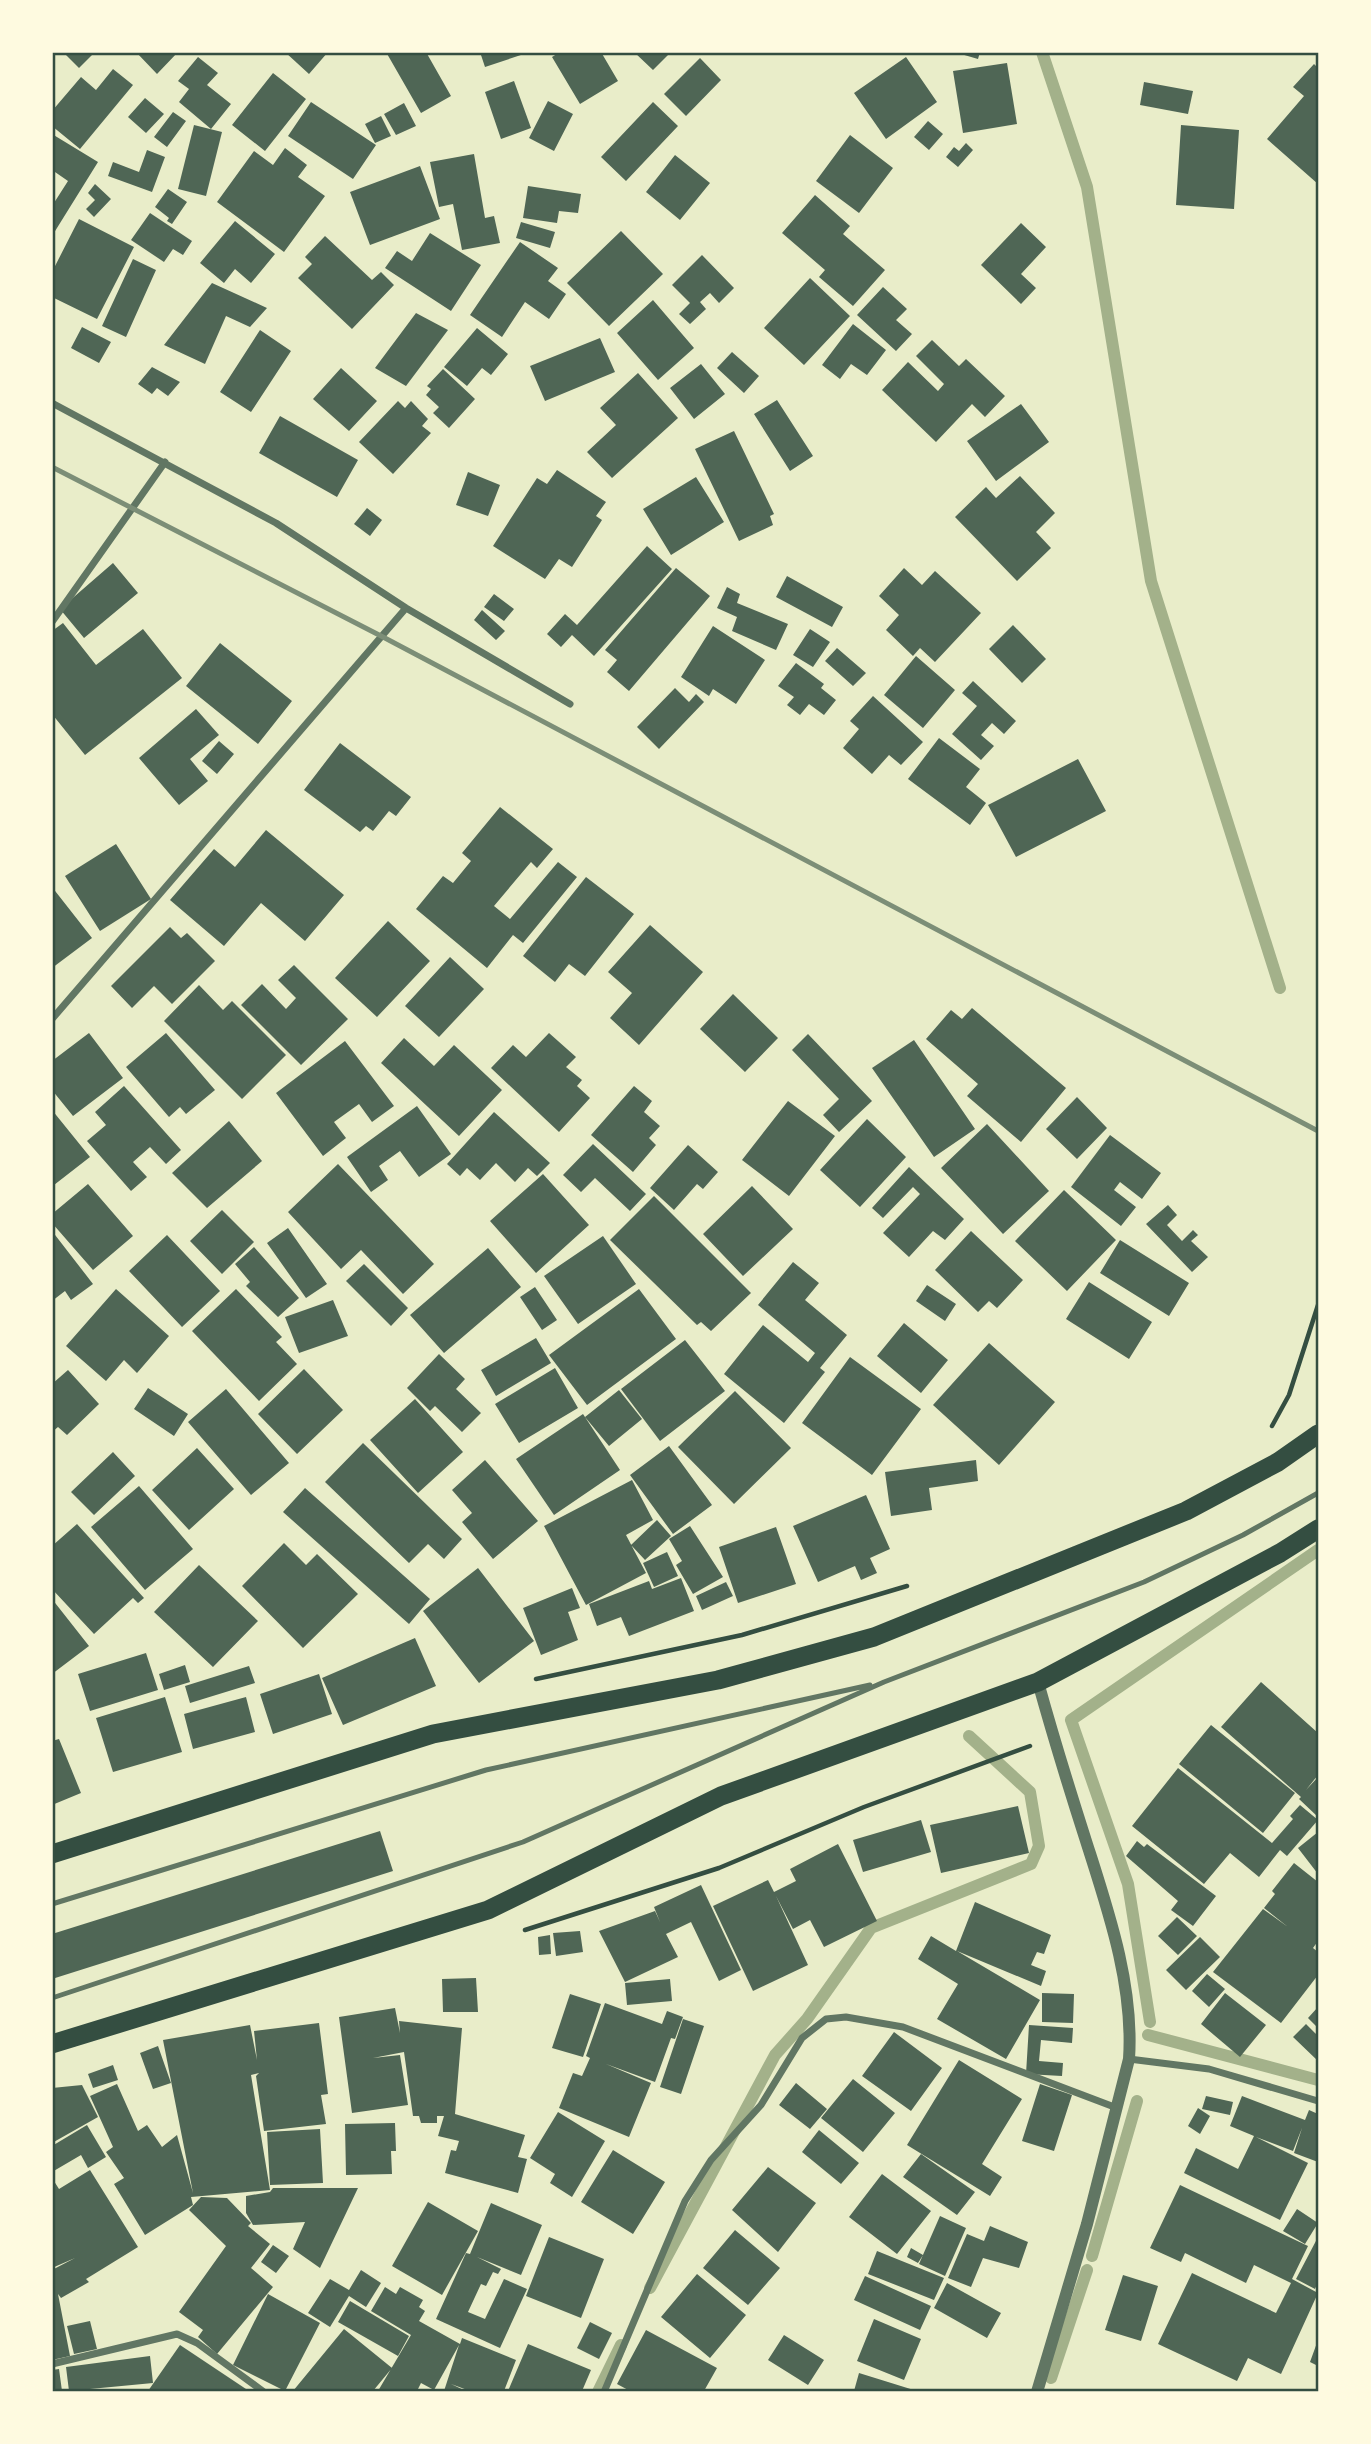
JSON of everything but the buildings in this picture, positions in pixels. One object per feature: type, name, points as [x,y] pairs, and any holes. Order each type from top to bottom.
[{"type":"highway","points":[[52,1854],[433,1734],[718,1680],[874,1637],[1186,1511],[1278,1462],[1318,1434]]},
{"type":"highway","points":[[52,2044],[488,1910],[721,1796],[1038,1682],[1280,1553],[1318,1529]]},
{"type":"street","points":[[52,403],[276,523],[407,608],[570,704]]},
{"type":"street","points":[[52,622],[165,462]]},
{"type":"street","points":[[52,1019],[407,608]]},
{"type":"street","points":[[1037,2392],[1087,2224],[1129,2059],[1131,2032],[1106,1902],[1038,1682]]},
{"type":"street","points":[[604,2392],[685,2201],[711,2160],[761,2105],[802,2038],[826,2019],[846,2017],[903,2027],[1117,2108]]},
{"type":"street","points":[[1129,2059],[1209,2069],[1318,2101]]},
{"type":"street","points":[[52,2364],[177,2334],[197,2343],[264,2392]]},
{"type":"lane","points":[[52,1998],[523,1842],[884,1682],[1144,1583],[1243,1535],[1318,1493]]},
{"type":"lane","points":[[52,1904],[486,1770],[884,1682]]},
{"type":"path","points":[[1263,1433],[1271,1427],[1289,1395],[1318,1305]]},
{"type":"path","points":[[524,1682],[742,1635],[912,1585]]},
{"type":"path","points":[[516,1933],[719,1868],[864,1807],[1053,1737]]},
{"type":"waterway","points":[[1042,52],[1087,187],[1151,581],[1280,988]]},
{"type":"waterway","points":[[1150,2022],[1128,1884],[1071,1720],[1318,1550]]},
{"type":"waterway","points":[[650,2288],[775,2055],[807,2019],[871,1928],[1031,1864],[1039,1846],[1030,1792],[969,1736]]},
{"type":"waterway","points":[[1148,2035],[1318,2080]]},
{"type":"waterway","points":[[1092,2256],[1137,2101]]},
{"type":"waterway","points":[[1051,2378],[1087,2270]]},
{"type":"waterway","points":[[598,2392],[621,2345]]},
{"type":"railway","points":[[52,467],[383,637],[1318,1131]]}]
